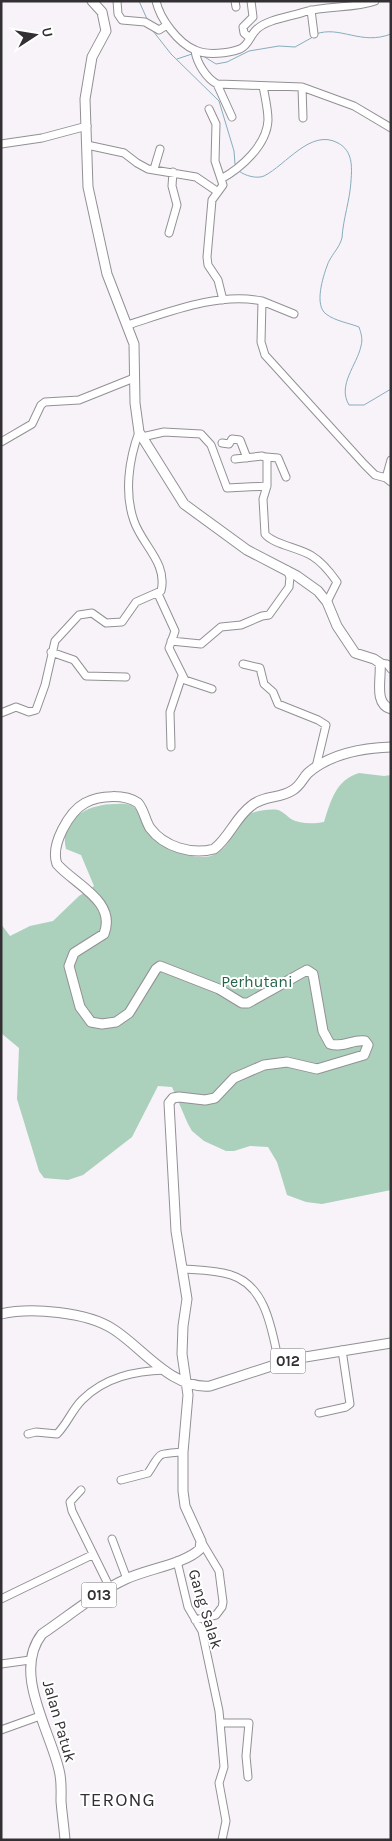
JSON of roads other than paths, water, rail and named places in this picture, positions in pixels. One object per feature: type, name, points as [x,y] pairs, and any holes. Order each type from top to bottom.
[{"type":"main road","points":[[92,1],[102,12],[106,31],[91,61],[86,99],[88,187],[107,274],[134,344],[134,378],[140,435],[184,504],[247,550],[287,570],[318,592],[327,602],[337,626],[354,653],[374,659],[380,663],[381,700],[387,708],[391,709]]},
{"type":"main road","points":[[201,1541],[185,1506],[183,1491],[183,1452],[188,1382],[182,1354],[183,1326],[188,1299],[184,1269],[177,1242],[168,1106],[173,1098],[210,1100],[218,1095],[234,1078],[264,1065],[287,1062],[317,1069],[364,1055],[368,1046],[363,1040],[341,1046],[330,1044],[323,1031],[313,974],[307,970],[248,1003],[242,1003],[219,989],[159,966],[129,1013],[116,1022],[109,1024],[92,1022],[80,1007],[69,966],[74,953],[104,934],[107,918],[100,904],[87,889],[57,864],[55,850],[69,820],[85,803],[104,798],[120,797],[138,803],[148,824],[158,836],[188,852],[206,851],[218,846],[235,820],[250,806],[267,797],[294,790],[307,774],[316,767],[358,749],[391,747]]},
{"type":"main road","points":[[1,1314],[22,1311],[55,1313],[104,1324],[123,1335],[166,1370],[188,1382]]},
{"type":"main road","name":"012","points":[[188,1382],[210,1386],[279,1364],[342,1350],[391,1344]]},
{"type":"main road","points":[[188,1395],[210,1386]]},
{"type":"main road","name":"013","points":[[30,1660],[42,1634],[126,1579],[177,1561],[198,1551],[201,1541]]},
{"type":"main road","name":"Jalan Patuk","points":[[30,1660],[33,1686],[40,1716],[60,1772],[65,1840]]},
{"type":"street","points":[[117,1],[118,14],[122,20],[145,22],[159,30],[167,25]]},
{"type":"street","points":[[156,1],[167,25],[196,51],[217,53],[240,49],[246,45],[257,29],[266,24],[311,10],[375,1]]},
{"type":"street","points":[[250,38],[244,33],[243,27],[253,17],[251,1]]},
{"type":"street","points":[[311,10],[314,34]]},
{"type":"street","points":[[196,51],[196,57],[207,76],[217,84],[232,117]]},
{"type":"street","points":[[217,84],[302,87],[354,106],[391,128]]},
{"type":"street","points":[[221,179],[243,164],[265,134],[268,115],[263,86]]},
{"type":"street","points":[[302,87],[303,118]]},
{"type":"street","points":[[209,109],[216,124],[215,161],[222,186],[212,200],[207,257],[208,265],[218,280],[223,300]]},
{"type":"street","points":[[1,144],[42,138],[87,126]]},
{"type":"street","points":[[87,145],[116,150],[142,166],[196,177],[218,192]]},
{"type":"street","points":[[154,169],[160,149]]},
{"type":"street","points":[[169,233],[177,205],[172,186],[173,172]]},
{"type":"street","points":[[128,325],[199,305],[246,298],[262,301],[294,314]]},
{"type":"street","points":[[262,301],[261,342],[266,355],[375,474],[388,480],[391,460]]},
{"type":"street","points":[[1,442],[32,424],[41,405],[45,402],[79,400],[134,378]]},
{"type":"street","points":[[1,713],[16,707],[29,712],[36,710],[45,685],[51,652],[56,641],[79,615],[92,613],[106,623],[119,624],[126,619],[136,602],[158,594],[162,585],[162,571],[143,540],[130,506],[129,483],[133,449],[140,435],[168,432],[201,434],[211,445],[227,488],[267,486]]},
{"type":"street","points":[[222,443],[229,444],[232,439],[240,440],[246,458]]},
{"type":"street","points":[[266,457],[269,461],[267,486],[263,500],[265,534],[272,540],[307,553],[323,564],[337,584],[327,602]]},
{"type":"street","points":[[235,459],[278,458],[286,477]]},
{"type":"street","points":[[171,641],[201,644],[221,627],[241,625],[269,615],[289,587],[290,582],[287,570]]},
{"type":"street","points":[[158,594],[175,631],[170,650],[182,676],[187,680],[212,689]]},
{"type":"street","points":[[51,652],[74,660],[86,676],[126,677]]},
{"type":"street","points":[[380,663],[390,667]]},
{"type":"street","points":[[243,664],[260,668],[264,684],[273,692],[278,704],[324,723],[326,731],[316,767]]},
{"type":"street","points":[[171,747],[170,712],[182,676]]},
{"type":"street","points":[[184,1269],[231,1275],[250,1286],[266,1311],[279,1364]]},
{"type":"street","points":[[319,1413],[346,1407],[350,1404],[342,1350]]},
{"type":"street","points":[[28,1434],[36,1432],[56,1434],[83,1399],[114,1379],[140,1371],[166,1370]]},
{"type":"street","points":[[121,1480],[148,1473],[160,1454],[183,1452]]},
{"type":"street","points":[[81,1490],[72,1498],[71,1507],[92,1555],[110,1588]]},
{"type":"street","points":[[112,1538],[126,1579]]},
{"type":"street","points":[[195,1620],[216,1615],[223,1602],[219,1571],[201,1541]]},
{"type":"street","points":[[1,1599],[92,1555]]},
{"type":"street","name":"Gang Salak","points":[[177,1561],[188,1607],[202,1631],[220,1724],[224,1767],[219,1783],[226,1821],[222,1840]]},
{"type":"street","points":[[1,1664],[30,1660]]},
{"type":"street","points":[[1,1730],[40,1716]]},
{"type":"street","points":[[220,1724],[248,1723],[246,1756],[248,1777]]},
{"type":"waterway","points":[[139,1],[147,19]]},
{"type":"waterway","points":[[153,31],[171,54],[219,101],[234,151],[235,164]]},
{"type":"waterway","points":[[316,34],[334,32],[370,38],[391,34]]},
{"type":"waterway","points":[[203,56],[216,64],[227,62],[249,51],[279,46],[295,47],[313,37]]},
{"type":"waterway","points":[[177,59],[192,54]]},
{"type":"waterway","points":[[239,171],[251,176],[264,176],[299,150],[318,140],[338,143],[346,150],[351,160],[349,195],[342,238],[328,262],[323,277],[320,291],[322,310],[338,320],[359,327],[362,338],[361,346],[345,390],[349,405],[364,405],[391,389]]},
{"type":"district","name":"TERONG","points":[[118,1799]]},
{"type":"park label","name":"Perhutani","points":[[257,981]]}]
